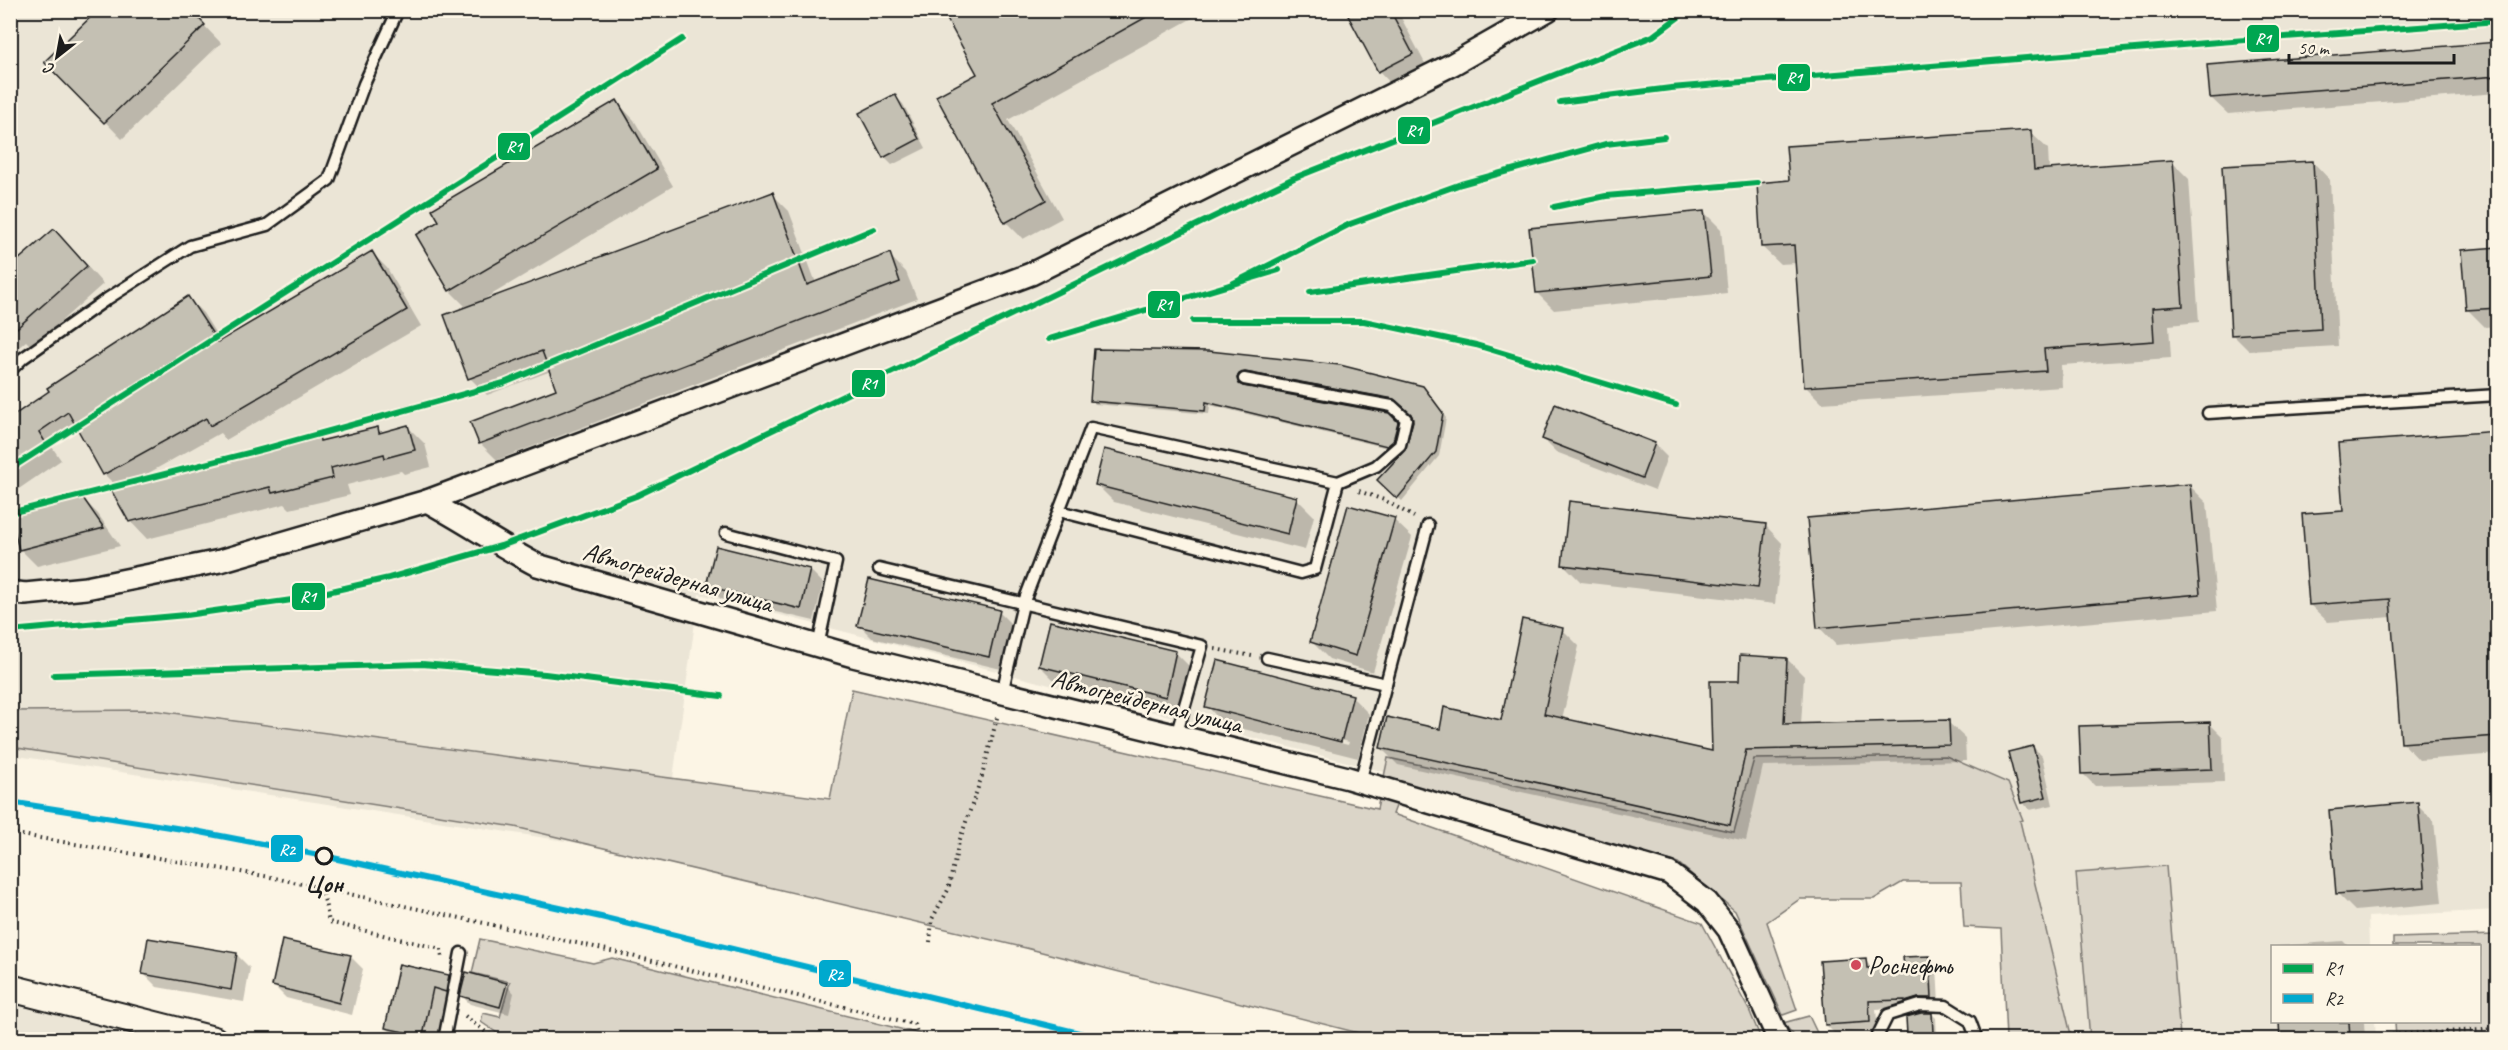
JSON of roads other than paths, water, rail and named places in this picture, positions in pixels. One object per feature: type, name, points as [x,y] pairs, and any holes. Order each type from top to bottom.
[{"type":"street","points":[[10,592],[25,594],[86,588],[220,561],[427,501],[1031,274],[1453,64],[1548,10]]},
{"type":"street","name":"Автогрейдерная улица","points":[[427,501],[537,565],[818,645],[1360,782],[1669,873],[1707,902],[1729,930],[1779,1040]]},
{"type":"street","points":[[10,988],[214,1040]]},
{"type":"lane","points":[[10,371],[23,358],[107,299],[190,246],[267,225],[329,180],[364,84],[398,10]]},
{"type":"lane","points":[[1002,693],[1023,604],[1091,428],[1338,482],[1376,466],[1400,446],[1406,419],[1392,406],[1244,379]]},
{"type":"lane","points":[[2208,413],[2498,395]]},
{"type":"lane","points":[[1059,511],[1301,573],[1315,569],[1338,482]]},
{"type":"lane","points":[[1360,782],[1428,525]]},
{"type":"lane","points":[[726,533],[836,562],[818,645]]},
{"type":"lane","points":[[879,569],[1202,646],[1176,736]]},
{"type":"lane","points":[[1267,658],[1386,684]]},
{"type":"lane","points":[[444,1040],[461,953]]},
{"type":"lane","points":[[1878,1040],[1878,1035],[1888,1015],[1920,1005],[1946,1006],[1970,1021],[1977,1040]]},
{"type":"place","name":"Цон","points":[[324,856]]},
{"type":"place","name":"Роснефть","points":[[1856,965]]}]
